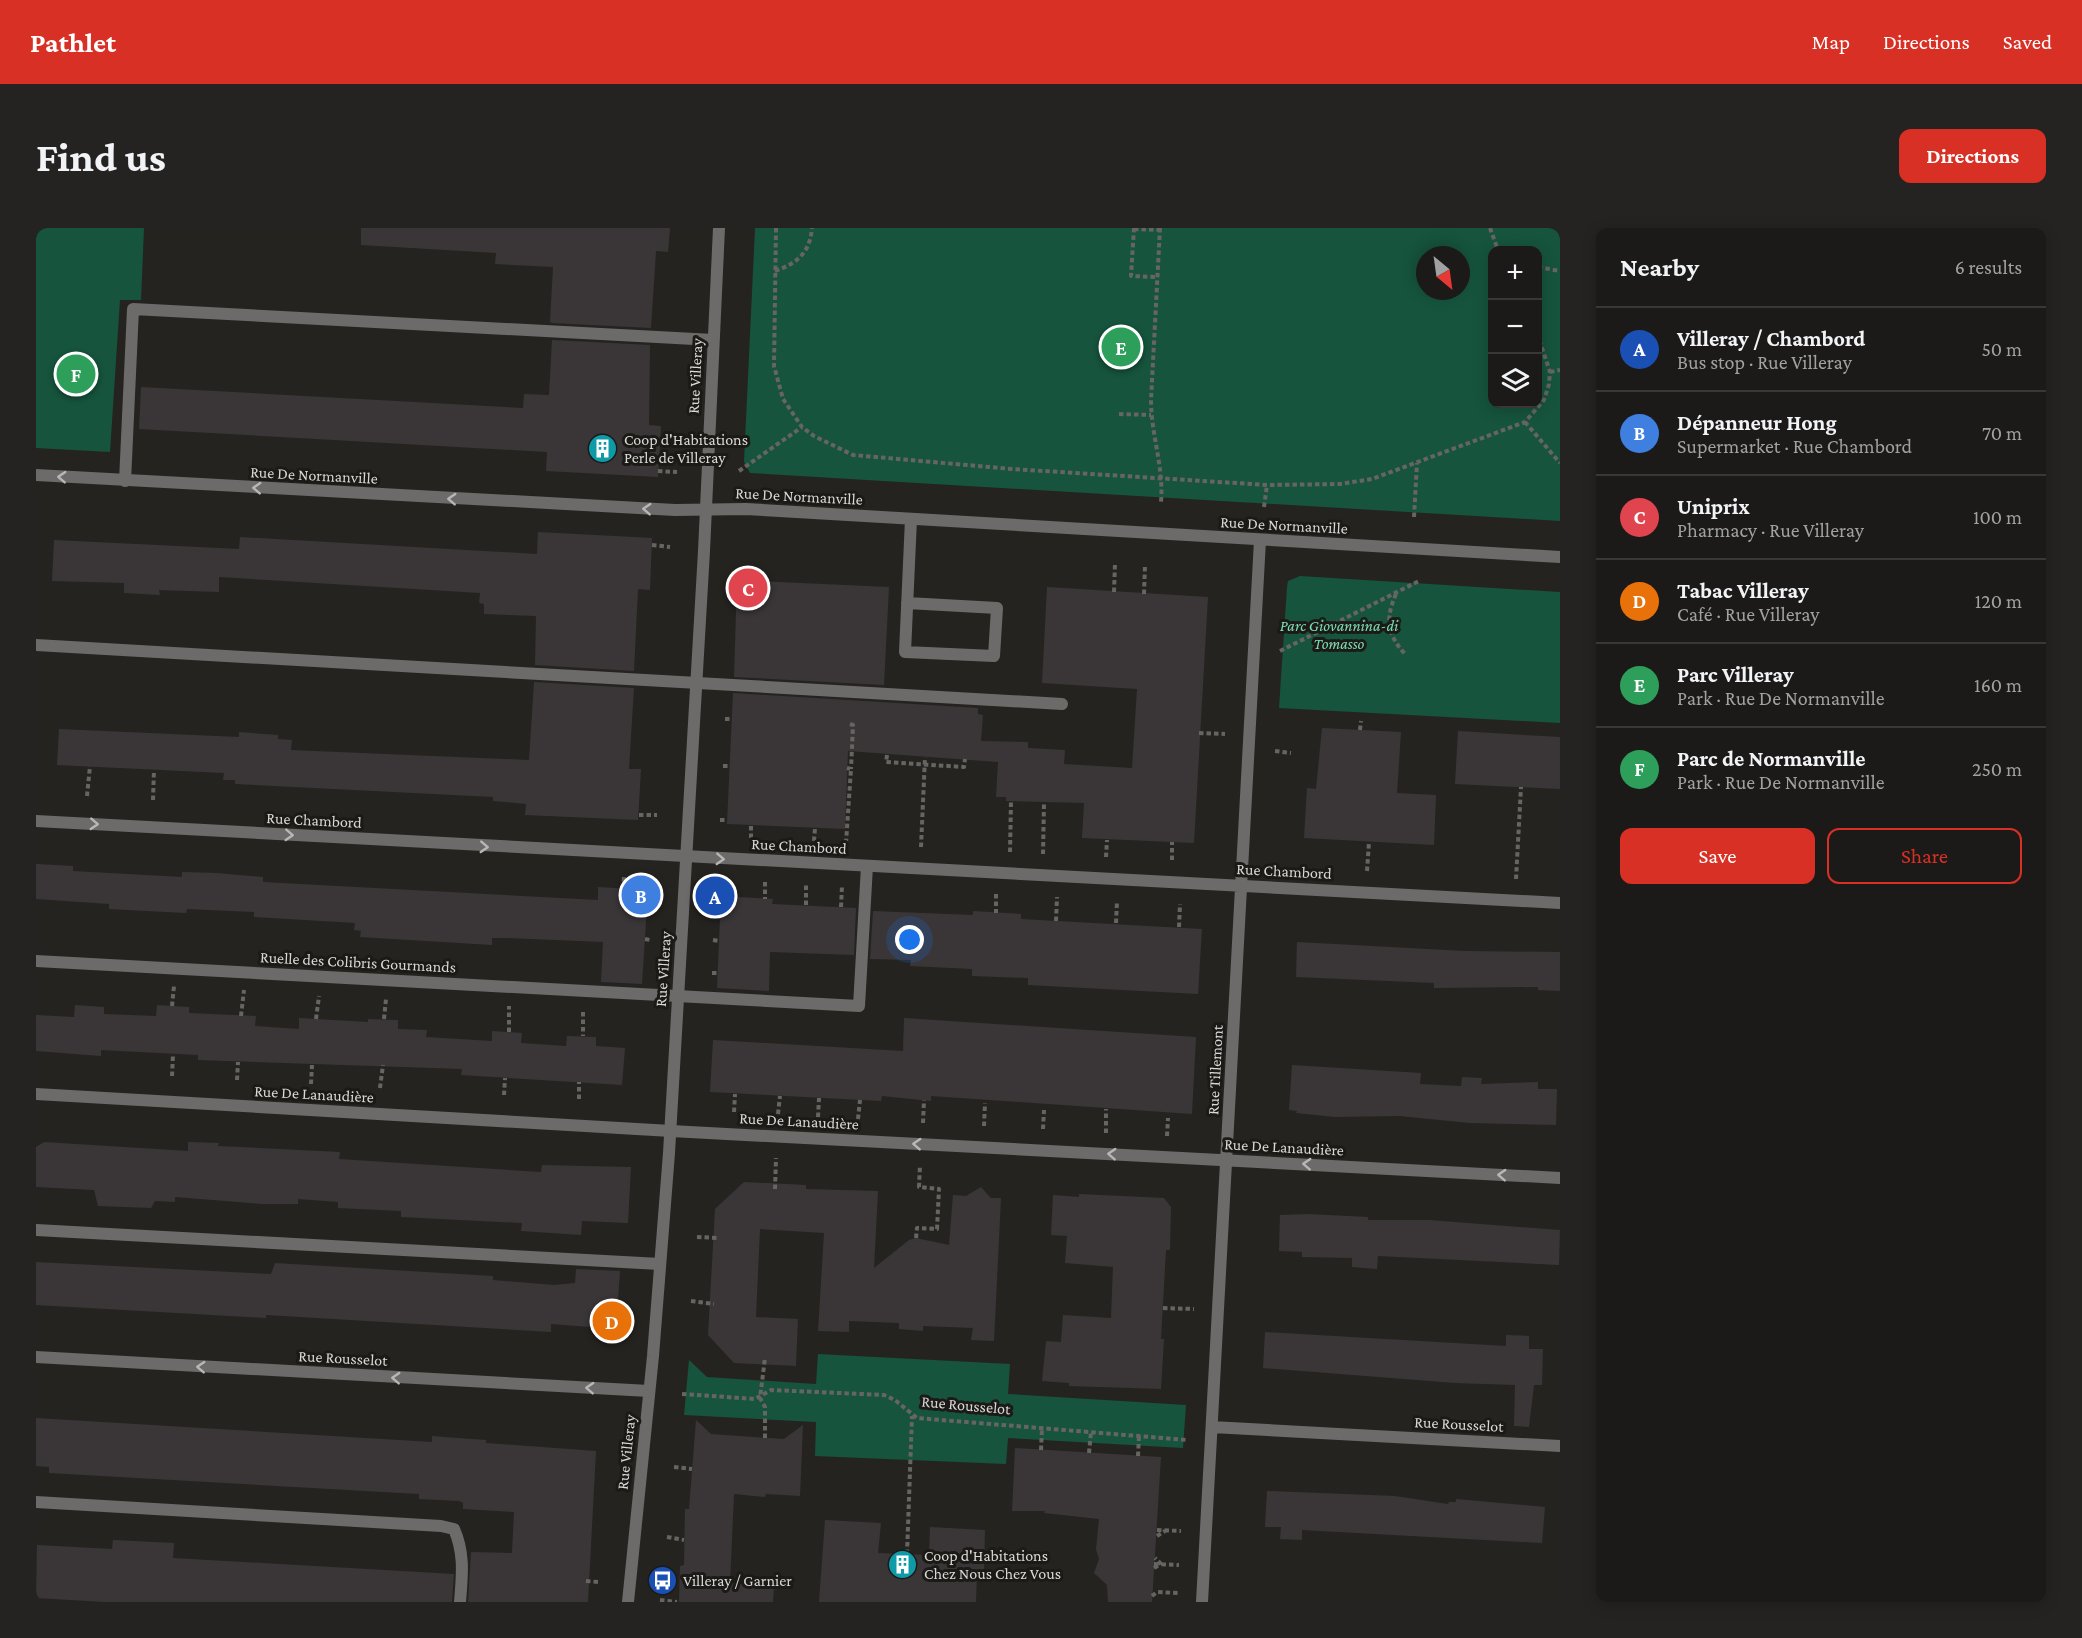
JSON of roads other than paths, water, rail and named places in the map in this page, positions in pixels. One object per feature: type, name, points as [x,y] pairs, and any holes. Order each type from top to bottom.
[{"type":"street","name":"Rue Villeray","points":[[628,1602],[649,1392],[671,1131],[719,228]]},
{"type":"street","points":[[125,481],[132,309],[713,340]]},
{"type":"street","name":"Rue De Normanville","points":[[36,475],[705,510],[746,509],[1560,557]]},
{"type":"street","points":[[907,603],[998,608],[994,656],[905,652],[907,603],[911,519]]},
{"type":"street","name":"Rue Tillemont","points":[[1202,1602],[1260,540]]},
{"type":"street","points":[[36,645],[1062,704]]},
{"type":"street","name":"Rue Chambord","points":[[36,821],[687,858],[1560,903]]},
{"type":"street","name":"Ruelle des Colibris Gourmands","points":[[36,961],[859,1006],[867,866]]},
{"type":"street","name":"Rue De Lanaudière","points":[[36,1094],[671,1131],[1560,1178]]},
{"type":"street","points":[[36,1230],[660,1264]]},
{"type":"street","name":"Rue Rousselot","points":[[36,1358],[649,1392]]},
{"type":"street","name":"Rue Rousselot","points":[[1212,1428],[1560,1446]]},
{"type":"street","points":[[36,1502],[441,1526],[454,1529],[461,1544],[463,1558],[460,1602]]},
{"type":"place","name":"Parc Villeray","points":[[1121,347]]},
{"type":"place","name":"Parc de Normanville","points":[[76,374]]},
{"type":"place","name":"Coop d'Habitations Perle de Villeray","points":[[603,448]]},
{"type":"place","name":"Uniprix","points":[[748,588]]},
{"type":"place","name":"Dépanneur Hong","points":[[641,895]]},
{"type":"place","name":"Villeray / Chambord","points":[[715,896]]},
{"type":"place","name":"Tabac Villeray","points":[[612,1321]]},
{"type":"place","name":"Coop d'Habitations Chez Nous Chez Vous","points":[[903,1564]]},
{"type":"place","name":"Villeray / Garnier","points":[[662,1580]]},
{"type":"park label","name":"Parc Giovannina-di Tomasso","points":[[1339,634]]}]
